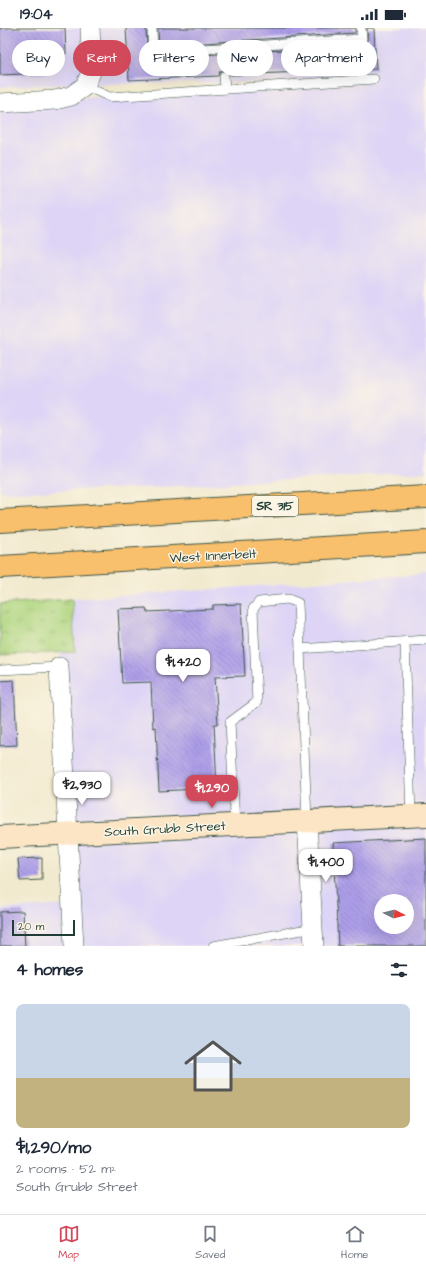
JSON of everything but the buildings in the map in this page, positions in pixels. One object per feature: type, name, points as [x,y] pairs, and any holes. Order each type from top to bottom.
[{"type":"highway","name":"SR 315","points":[[0,521],[426,497]]},
{"type":"highway","points":[[0,507],[124,514]]},
{"type":"highway","name":"West Innerbelt","points":[[0,567],[426,542]]},
{"type":"street","points":[[0,103],[55,100],[71,96],[85,86],[92,70],[90,28]]},
{"type":"street","points":[[58,667],[76,945]]},
{"type":"street","name":"South Grubb Street","points":[[0,837],[419,815]]},
{"type":"street","points":[[307,821],[313,937]]},
{"type":"lane","points":[[152,28],[153,52],[362,39],[361,28]]},
{"type":"lane","points":[[224,76],[225,89]]},
{"type":"lane","points":[[85,86],[110,96],[374,79]]},
{"type":"lane","points":[[235,825],[230,722],[257,702],[253,609],[259,602],[288,599],[298,602],[307,821]]},
{"type":"lane","points":[[300,649],[426,640]]},
{"type":"lane","points":[[405,642],[419,815]]},
{"type":"lane","points":[[0,670],[58,667]]},
{"type":"lane","points":[[213,946],[313,937]]},
{"type":"shaded area","points":[[0,28],[426,28],[426,472],[142,488],[13,492],[0,491],[0,103],[323,82],[70,84],[0,87]]},
{"type":"shaded area","points":[[426,574],[426,946],[0,946],[0,909],[71,905],[60,652],[75,651],[72,599]]},
{"type":"green space","points":[[72,599],[75,652],[0,655],[0,604]]}]
